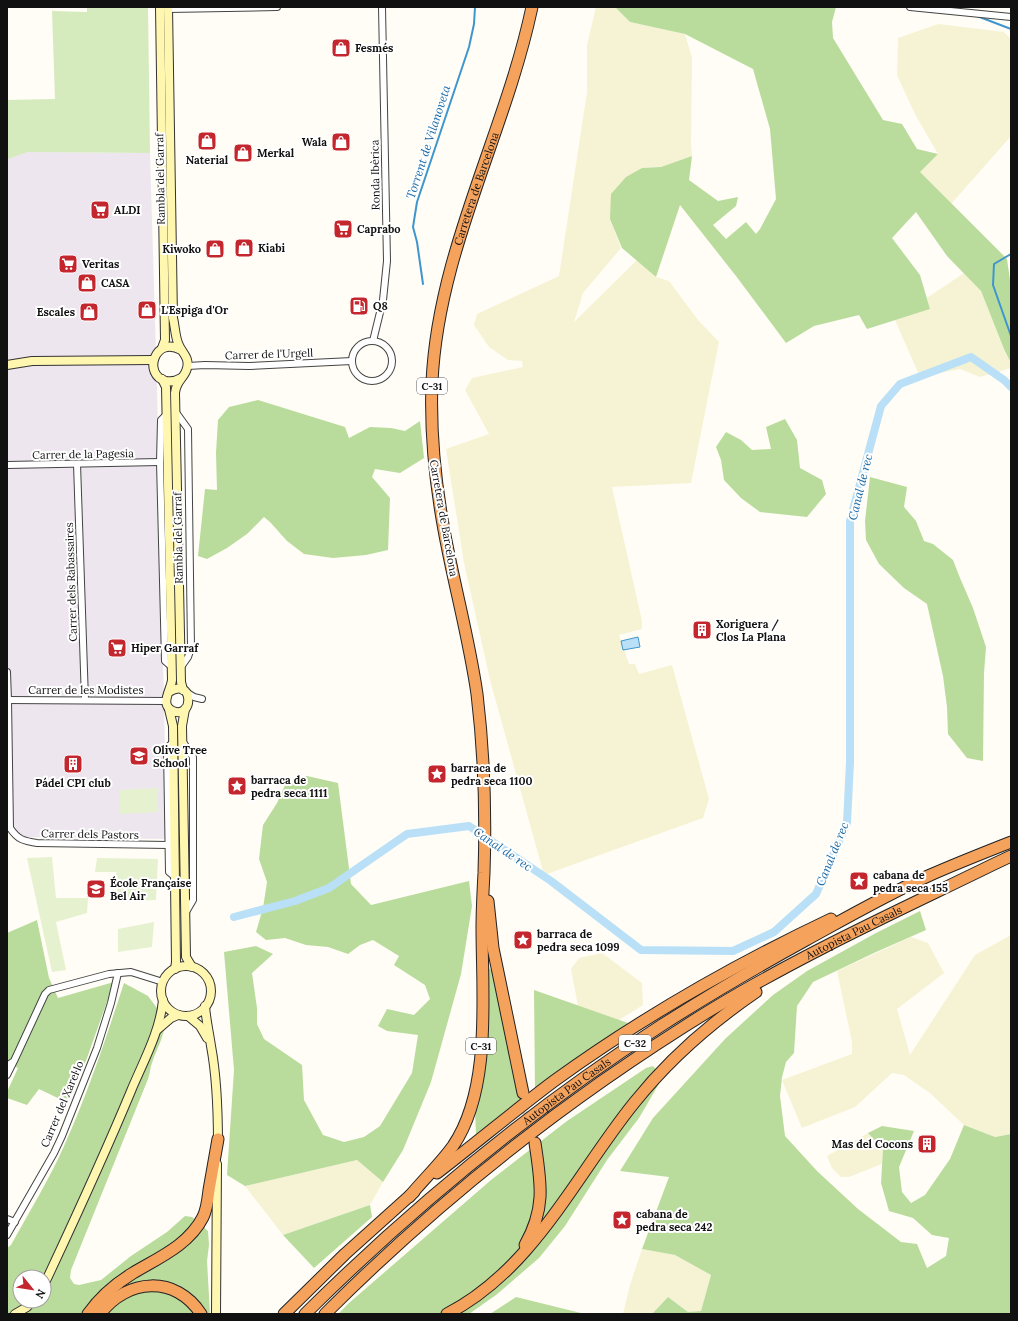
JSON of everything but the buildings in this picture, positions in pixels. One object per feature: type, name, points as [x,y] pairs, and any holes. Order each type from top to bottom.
[{"type":"highway","name":"Carretera de Barcelona","points":[[484,873],[484,775],[481,736],[471,656],[438,494],[431,418],[433,378],[438,328],[447,281],[459,237],[514,78],[532,7]]},
{"type":"highway","name":"Autopista Pau Casals","points":[[305,1314],[374,1248],[431,1198],[516,1128],[661,1025],[759,966],[873,903],[928,876],[1011,842]]},
{"type":"highway","name":"Autopista Pau Casals","points":[[325,1314],[439,1209],[524,1140],[622,1068],[714,1008],[757,983],[984,868],[1011,856]]},
{"type":"highway","name":"C-31","points":[[484,873],[493,948],[523,1093]]},
{"type":"highway","name":"C-31","points":[[409,1197],[453,1146],[466,1122],[474,1100],[481,1059],[482,900],[484,873]]},
{"type":"highway","points":[[284,1314],[345,1254],[409,1197],[508,1115],[555,1081],[643,1021],[732,968],[849,910],[873,903]]},
{"type":"highway","points":[[447,1314],[474,1298],[506,1271],[534,1242],[634,1103],[683,1049],[728,1010],[760,989],[807,962],[820,950]]},
{"type":"highway","points":[[88,1314],[96,1302],[112,1288],[131,1274],[182,1243],[194,1229],[203,1216],[206,1205],[218,1139]]},
{"type":"highway","points":[[506,1271],[516,1259],[528,1240],[534,1228],[539,1208],[541,1187],[535,1143]]},
{"type":"highway","points":[[100,1314],[121,1295],[137,1287],[154,1285],[176,1291],[192,1302],[201,1314]]},
{"type":"street","points":[[166,8],[277,7]]},
{"type":"street","points":[[910,7],[1011,17]]},
{"type":"street","name":"Rambla del Garraf","points":[[166,8],[165,340],[162,348],[153,360],[154,371],[162,379],[166,387],[172,667],[171,686],[169,692]]},
{"type":"street","name":"Rambla del Garraf","points":[[166,8],[173,318],[177,342],[186,356],[188,366],[186,373],[176,385],[175,411],[181,682],[185,691]]},
{"type":"street","name":"Ronda Ibèrica","points":[[373,341],[382,300],[387,261],[383,14],[381,8]]},
{"type":"street","points":[[373,341],[380,342],[390,351],[392,364],[385,376],[380,380],[373,381],[361,378],[356,373],[352,361],[353,354],[361,344],[373,341]]},
{"type":"street","points":[[162,348],[173,347],[181,350]]},
{"type":"street","points":[[7,365],[32,361],[153,360]]},
{"type":"street","name":"Carrer de l'Urgell","points":[[188,366],[249,366],[352,361]]},
{"type":"street","points":[[162,379],[171,381],[182,377]]},
{"type":"street","name":"Rambla del Garraf","points":[[175,411],[188,429],[191,648],[188,657],[181,667]]},
{"type":"street","name":"Rambla del Garraf","points":[[166,414],[161,420],[160,462],[165,661],[172,667]]},
{"type":"street","name":"Carrer de la Pagesia","points":[[7,466],[160,462]]},
{"type":"street","name":"Carrer dels Rabassaires","points":[[77,464],[86,700]]},
{"type":"street","points":[[7,672],[8,700]]},
{"type":"street","points":[[51,1269],[114,1132],[157,1030],[162,1010],[163,1000],[161,991],[163,982],[176,966],[173,726],[167,705],[166,696],[169,692],[178,688],[194,697],[202,699],[192,702],[182,711],[175,712],[167,705]]},
{"type":"street","points":[[185,691],[189,697],[182,726],[186,957],[192,967]]},
{"type":"street","name":"Carrer de les Modistes","points":[[8,700],[86,700],[167,705]]},
{"type":"street","name":"Carrer dels Pastors","points":[[8,700],[10,828],[15,835],[24,841],[38,843],[168,845]]},
{"type":"street","points":[[173,742],[167,748],[168,845],[169,872],[175,877]]},
{"type":"street","points":[[163,1000],[169,1009],[178,1015],[188,1016],[196,1014],[205,1006],[210,994],[208,982],[203,973],[192,967],[176,966]]},
{"type":"street","points":[[7,1075],[45,994],[49,990],[97,977],[131,972],[163,982]]},
{"type":"street","name":"Carrer del Xarel·lo","points":[[7,1235],[62,1136],[97,1048],[111,1003],[118,973]]},
{"type":"street","points":[[205,1006],[206,1024],[211,1046],[218,1107],[216,1314]]},
{"type":"street","points":[[157,1030],[171,1018],[178,1015]]},
{"type":"street","points":[[188,1016],[200,1026],[211,1046]]},
{"type":"street","points":[[7,1066],[14,1061]]},
{"type":"street","points":[[7,1219],[15,1222]]},
{"type":"shaded area","points":[[596,7],[615,7],[630,22],[685,34],[692,58],[692,156],[661,167],[642,168],[610,219],[621,248],[583,293],[574,322],[637,260],[656,277],[669,281],[698,320],[719,342],[691,483],[612,487],[642,621],[642,629],[619,635],[629,664],[635,664],[639,674],[672,665],[709,799],[703,818],[544,875],[490,680],[464,563],[446,449],[489,434],[465,390],[472,378],[523,367],[522,361],[508,360],[489,347],[474,325],[477,314],[559,276],[587,92],[587,45]]},
{"type":"shaded area","points":[[938,24],[1004,32],[1011,39],[1011,136],[951,204],[919,172],[938,154],[915,114],[897,75],[898,38]]},
{"type":"shaded area","points":[[28,152],[150,153],[157,387],[167,839],[12,837],[7,826],[7,158]]},
{"type":"shaded area","points":[[964,273],[981,291],[1011,363],[1011,368],[980,377],[960,369],[920,377],[895,320],[930,309],[927,298]]},
{"type":"shaded area","points":[[1011,935],[1011,1134],[995,1137],[964,1125],[930,1093],[904,1075],[892,1073],[855,1107],[802,1128],[782,1080],[852,1054],[852,1042],[837,971],[911,937],[928,943],[944,973],[897,1009],[910,1055],[975,955]]},
{"type":"shaded area","points":[[602,953],[642,983],[643,1005],[619,1020],[578,1006],[571,969],[579,958]]},
{"type":"shaded area","points":[[868,1133],[883,1149],[882,1164],[849,1177],[841,1177],[832,1168],[827,1156]]},
{"type":"shaded area","points":[[357,1160],[383,1182],[370,1205],[283,1235],[245,1186]]},
{"type":"shaded area","points":[[642,1249],[675,1255],[711,1275],[701,1311],[688,1312],[668,1297],[652,1314],[623,1314],[630,1285]]},
{"type":"green space","points":[[87,7],[148,7],[150,153],[28,152],[7,159],[7,100],[55,99],[52,11],[87,12]]},
{"type":"green space","points":[[615,7],[836,7],[832,22],[833,38],[883,120],[902,124],[917,149],[938,154],[920,172],[1007,259],[1011,287],[1011,363],[981,291],[947,256],[916,212],[892,238],[920,275],[930,309],[867,329],[859,315],[814,326],[786,343],[680,205],[656,277],[622,248],[610,219],[611,194],[626,177],[642,168],[661,167],[692,156],[689,180],[718,201],[738,197],[736,206],[713,225],[726,239],[746,222],[756,234],[776,199],[770,129],[753,69],[685,34],[630,22]]},
{"type":"green space","points":[[258,400],[345,427],[349,438],[370,427],[391,428],[405,431],[420,421],[424,458],[400,473],[375,469],[372,477],[390,498],[388,550],[366,555],[333,558],[304,554],[287,541],[264,517],[247,534],[227,548],[207,559],[198,556],[205,489],[217,490],[216,453],[218,420],[229,407]]},
{"type":"green space","points":[[785,419],[797,440],[800,468],[822,480],[826,494],[807,517],[760,512],[741,498],[724,480],[721,460],[716,447],[726,432],[741,440],[752,450],[771,449],[766,427]]},
{"type":"green space","points":[[870,477],[907,487],[904,507],[916,521],[924,541],[933,544],[953,560],[973,608],[986,647],[984,673],[983,761],[967,758],[948,734],[947,707],[943,676],[927,604],[904,588],[879,564],[866,540],[865,521]]},
{"type":"green space","points":[[307,776],[338,783],[351,884],[371,905],[469,881],[472,906],[461,974],[431,1082],[403,1150],[383,1182],[357,1160],[245,1186],[227,1175],[234,1070],[224,952],[256,946],[273,954],[252,973],[257,1008],[257,1024],[264,1039],[302,1065],[304,1100],[323,1135],[344,1142],[364,1137],[380,1126],[412,1073],[418,1035],[387,1031],[378,1026],[387,1009],[414,1015],[430,999],[425,985],[394,965],[399,956],[373,940],[360,945],[348,954],[328,947],[306,945],[285,938],[266,940],[256,932],[263,908],[267,882],[259,859],[263,825],[277,803],[286,783]]},
{"type":"green space","points":[[158,788],[158,812],[119,814],[119,790]]},
{"type":"green space","points":[[52,857],[56,898],[88,898],[87,913],[56,922],[66,970],[52,972],[27,858]]},
{"type":"green space","points":[[97,858],[158,859],[156,900],[118,902],[116,872],[95,872]]},
{"type":"green space","points":[[920,911],[926,930],[813,982],[797,1006],[794,1053],[786,1062],[782,1077],[780,1096],[785,1136],[817,1171],[858,1209],[901,1242],[917,1244],[927,1268],[946,1256],[949,1238],[932,1235],[913,1218],[889,1211],[881,1183],[883,1149],[868,1133],[882,1126],[914,1131],[899,1167],[902,1192],[911,1203],[925,1195],[950,1159],[964,1125],[995,1137],[1011,1134],[1011,1314],[652,1314],[668,1297],[688,1312],[701,1311],[711,1275],[675,1255],[642,1249],[669,1177],[620,1171],[653,1118],[725,1039],[773,995],[807,971],[876,933]]},
{"type":"green space","points":[[37,920],[49,978],[58,998],[114,982],[87,1058],[68,1103],[39,1089],[27,1105],[7,1098],[7,1092],[18,1068],[7,1063],[7,933]]},
{"type":"green space","points":[[154,922],[152,947],[118,952],[118,929]]},
{"type":"green space","points":[[487,967],[493,971],[500,1011],[521,1100],[476,1134],[475,1111],[483,1083],[487,1036]]},
{"type":"green space","points":[[124,983],[148,996],[165,1019],[164,1031],[151,1065],[148,1079],[71,1270],[70,1278],[74,1284],[79,1285],[101,1280],[131,1256],[167,1232],[185,1216],[192,1217],[208,1231],[209,1245],[207,1261],[210,1314],[7,1314],[7,1248],[11,1245],[39,1196],[64,1146],[89,1086]]},
{"type":"green space","points":[[534,990],[628,1023],[535,1089]]},
{"type":"green space","points":[[653,1066],[662,1075],[660,1082],[639,1118],[607,1160],[565,1226],[539,1258],[496,1295],[469,1314],[338,1314],[491,1180],[567,1121],[646,1068]]},
{"type":"green space","points":[[370,1205],[372,1217],[314,1268],[283,1235]]},
{"type":"green space","points":[[516,1297],[585,1314],[490,1314]]},
{"type":"water","points":[[638,637],[640,647],[623,650],[621,641]]},
{"type":"waterway","name":"Torrent de Vilanoveta","points":[[423,284],[417,242],[413,227],[417,202],[469,47],[474,24],[475,7]]},
{"type":"waterway","points":[[954,7],[960,9]]},
{"type":"waterway","points":[[977,16],[1011,29]]},
{"type":"waterway","points":[[1011,254],[994,264],[993,285],[1011,336]]},
{"type":"waterway","name":"Canal de rec","points":[[234,917],[295,901],[329,888],[407,834],[469,826],[551,881],[641,950],[733,951],[774,932],[816,894],[847,823],[850,762],[850,521],[881,406],[900,384],[971,357],[1004,380],[1011,387]]},
{"type":"tunnel","points":[[524,1095],[534,1141]]},
{"type":"place","name":"Fesmés","points":[[341,48]]},
{"type":"place","name":"Naterial","points":[[207,141]]},
{"type":"place","name":"Wala","points":[[341,142]]},
{"type":"place","name":"Merkal","points":[[243,153]]},
{"type":"place","name":"ALDI","points":[[100,210]]},
{"type":"place","name":"Caprabo","points":[[343,229]]},
{"type":"place","name":"Kiabi","points":[[244,248]]},
{"type":"place","name":"Kiwoko","points":[[215,249]]},
{"type":"place","name":"Veritas","points":[[68,264]]},
{"type":"place","name":"CASA","points":[[87,283]]},
{"type":"place","name":"Q8","points":[[359,306]]},
{"type":"place","name":"L'Espiga d'Or","points":[[147,310]]},
{"type":"place","name":"Escales","points":[[89,312]]},
{"type":"place","name":"Xoriguera / Clos La Plana","points":[[702,630]]},
{"type":"place","name":"Hiper Garraf","points":[[117,648]]},
{"type":"place","name":"Olive Tree School","points":[[139,756]]},
{"type":"place","name":"Pádel CPI club","points":[[73,764]]},
{"type":"place","name":"barraca de pedra seca 1100","points":[[437,774]]},
{"type":"place","name":"barraca de pedra seca 1111","points":[[237,786]]},
{"type":"place","name":"cabana de pedra seca 155","points":[[859,881]]},
{"type":"place","name":"École Française Bel Air","points":[[96,889]]},
{"type":"place","name":"barraca de pedra seca 1099","points":[[523,940]]},
{"type":"place","name":"Mas del Cocons","points":[[927,1144]]},
{"type":"place","name":"cabana de pedra seca 242","points":[[622,1220]]}]
